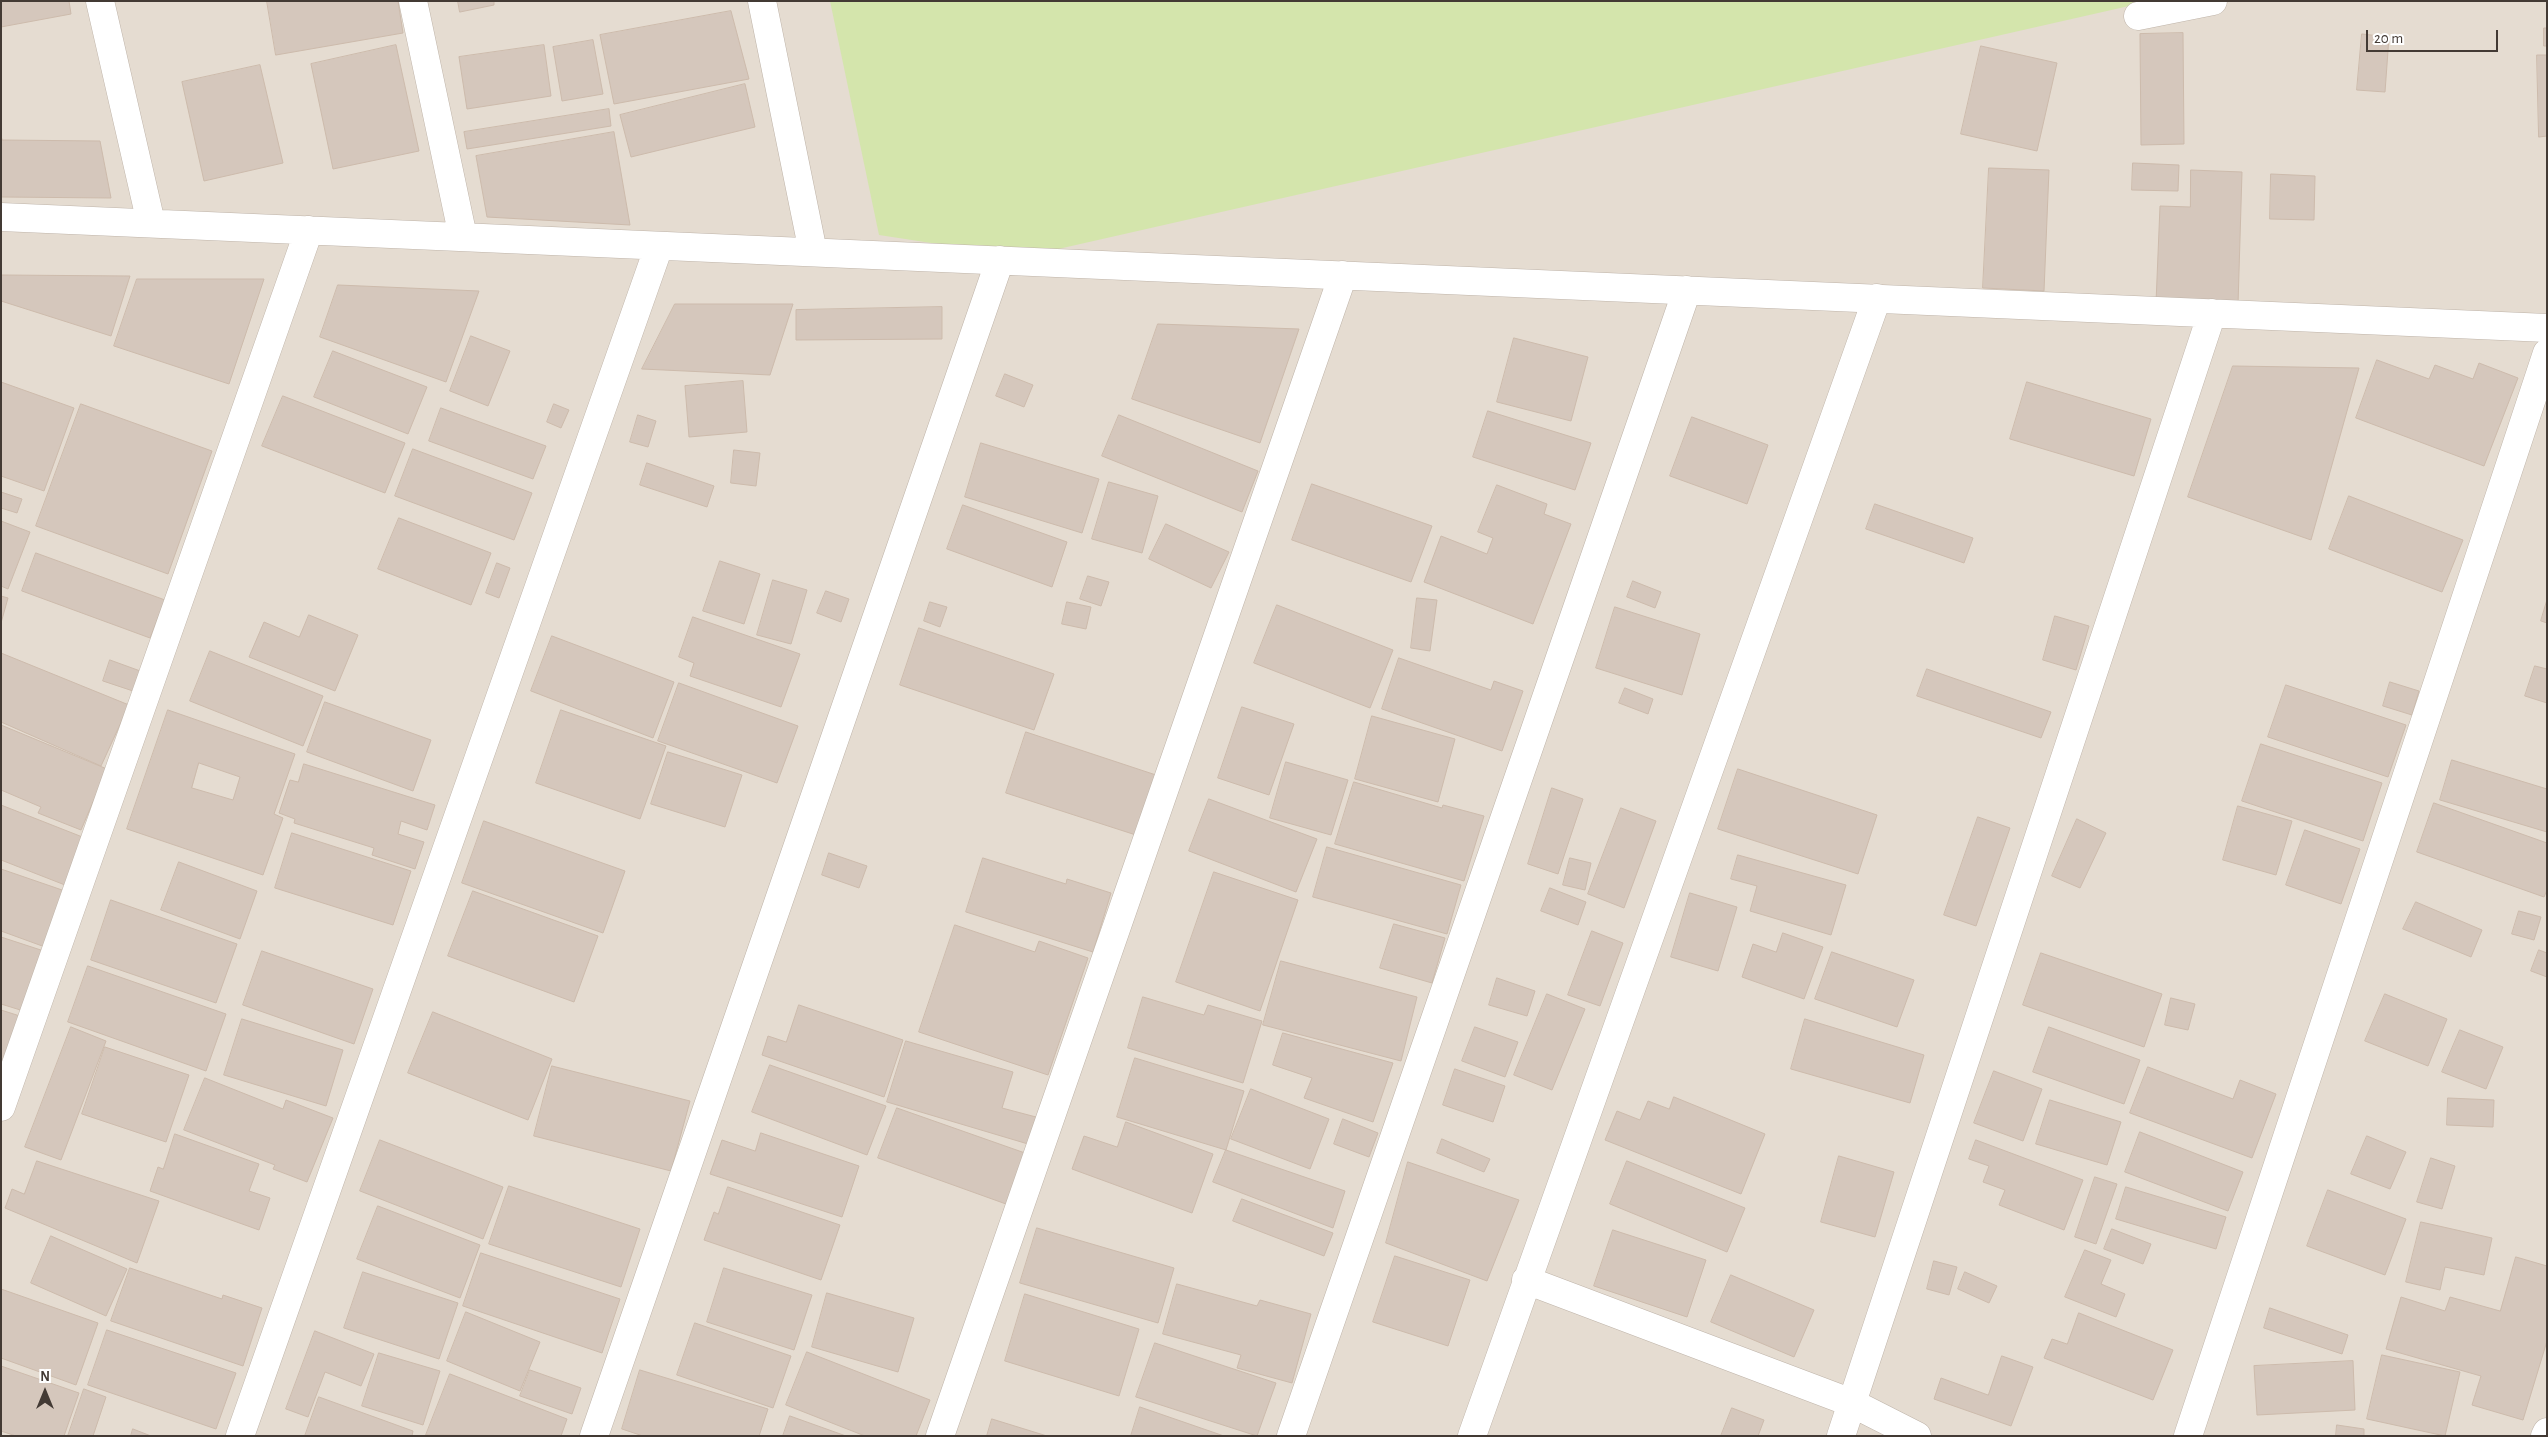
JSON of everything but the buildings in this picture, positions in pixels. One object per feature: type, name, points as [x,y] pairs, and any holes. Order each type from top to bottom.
[{"type":"street","points":[[100,1],[151,224]]},
{"type":"street","points":[[413,1],[463,237]]},
{"type":"street","points":[[762,1],[813,252]]},
{"type":"street","points":[[2138,16],[2213,1]]},
{"type":"street","points":[[1,217],[2547,328]]},
{"type":"street","points":[[1,1107],[309,230]]},
{"type":"street","points":[[240,1436],[659,246]]},
{"type":"street","points":[[594,1436],[1000,260]]},
{"type":"street","points":[[940,1436],[1343,275]]},
{"type":"street","points":[[1291,1436],[1687,290]]},
{"type":"street","points":[[1472,1436],[1877,298]]},
{"type":"street","points":[[1841,1436],[2212,313]]},
{"type":"street","points":[[2188,1436],[2547,353]]},
{"type":"street","points":[[1526,1280],[1852,1403],[1917,1436]]},
{"type":"street","points":[[2545,1436],[2547,1432]]},
{"type":"shaded area","points":[[1,1],[2547,1],[2547,1436],[1,1436]]},
{"type":"green space","points":[[830,1],[2151,1],[1023,257],[879,235]]}]
